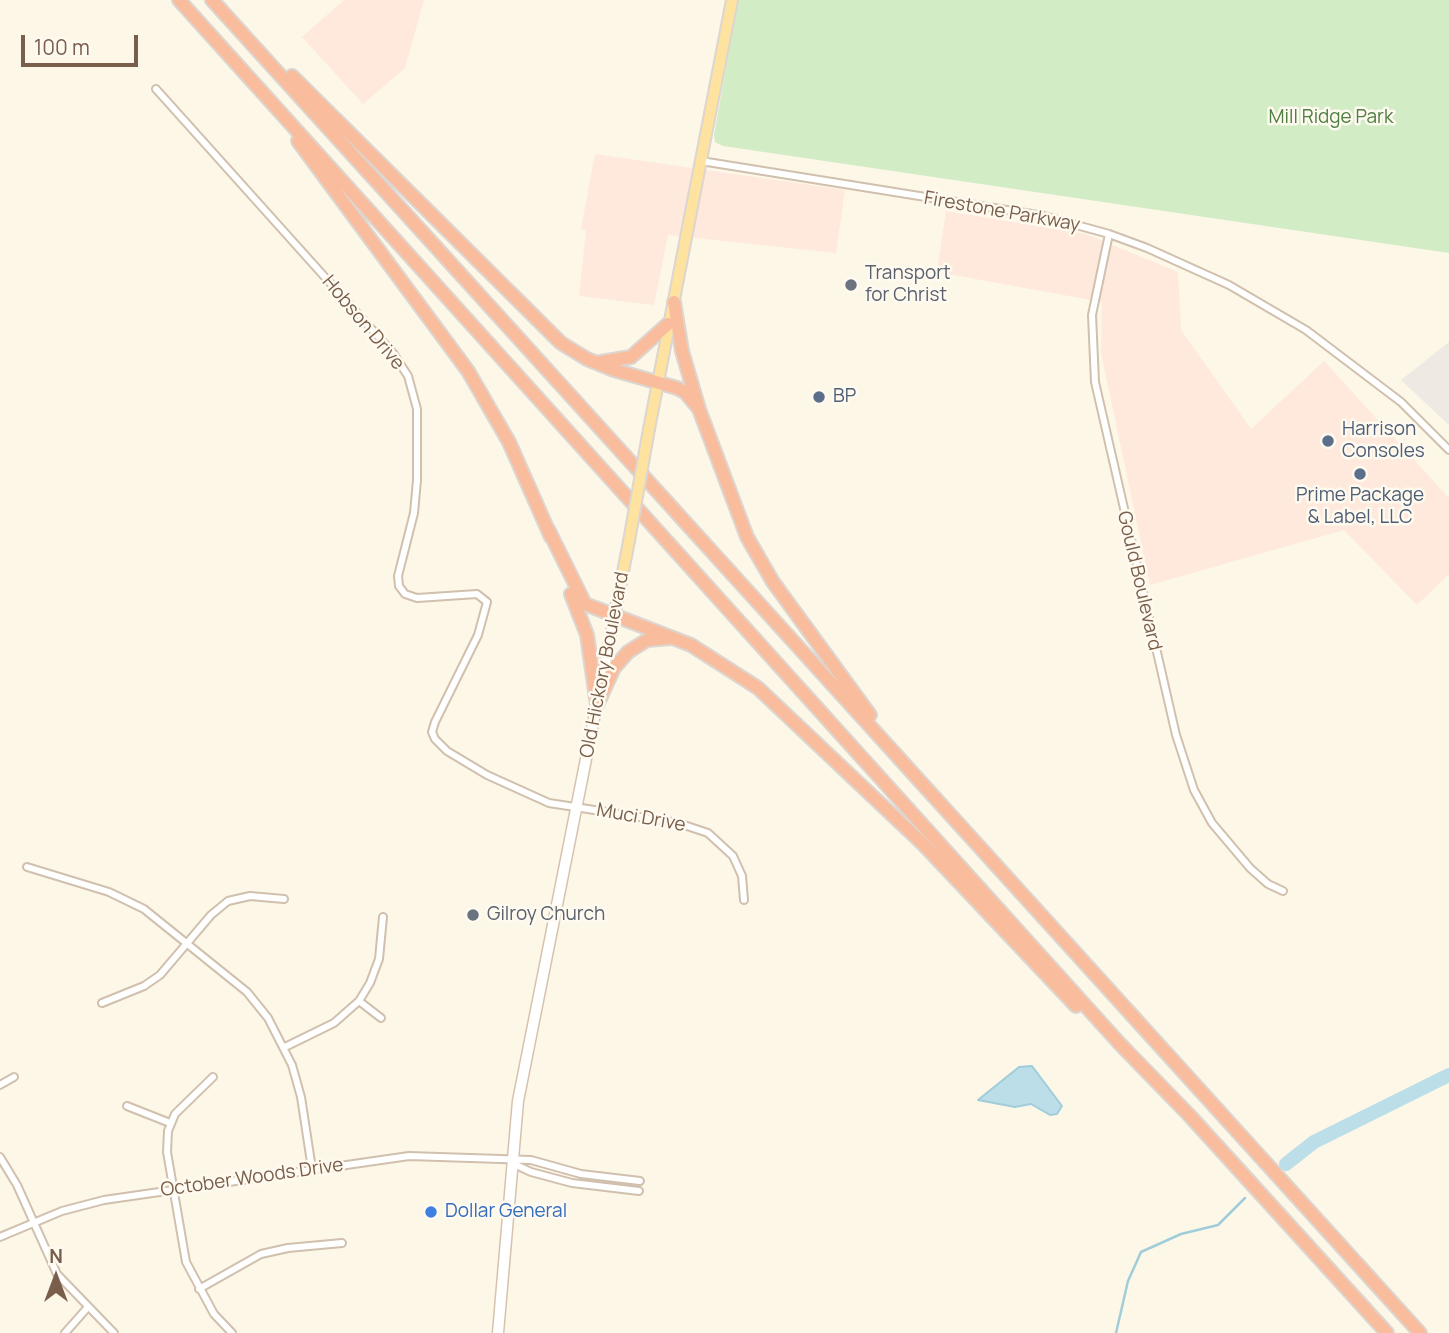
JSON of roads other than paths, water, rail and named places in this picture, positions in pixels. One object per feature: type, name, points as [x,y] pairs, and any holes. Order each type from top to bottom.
[{"type":"highway","points":[[179,0],[1120,1044],[1190,1116],[1387,1333]]},
{"type":"highway","points":[[214,0],[561,343],[587,359],[685,392],[699,409]]},
{"type":"highway","points":[[214,0],[1420,1333]]},
{"type":"highway","points":[[251,79],[468,370],[509,442],[583,601],[594,609],[615,613],[682,641],[739,674],[784,710],[923,844],[1064,995],[1120,1044]]},
{"type":"highway","points":[[674,302],[682,351],[699,409],[747,537],[773,582],[821,652],[928,790]]},
{"type":"highway","points":[[587,359],[611,362],[631,357],[668,324]]},
{"type":"highway","points":[[548,529],[587,635],[597,705]]},
{"type":"highway","points":[[597,705],[619,661],[633,648],[653,639],[682,641]]},
{"type":"main road","name":"Old Hickory Boulevard","points":[[498,1333],[511,1162],[525,1061],[577,808],[732,0]]},
{"type":"street","name":"Hobson Drive","points":[[156,89],[393,353],[410,382],[418,422],[416,493],[398,576],[399,586],[405,594],[417,598],[477,594],[486,602],[483,624],[442,703],[433,736],[447,751],[505,785],[549,803],[577,808]]},
{"type":"street","name":"Firestone Parkway","points":[[701,161],[1044,216],[1110,234],[1229,285],[1304,328],[1372,378],[1449,450]]},
{"type":"street","name":"Gould Boulevard","points":[[1110,234],[1092,315],[1095,382],[1106,443],[1176,735],[1194,790],[1212,822],[1250,868],[1268,884],[1283,891]]},
{"type":"street","name":"Muci Drive","points":[[577,808],[678,823],[708,833],[733,856],[742,876],[744,900]]},
{"type":"street","points":[[27,867],[122,897],[150,913],[190,943],[247,992],[268,1018],[285,1047],[299,1087],[312,1169]]},
{"type":"street","points":[[102,1003],[155,979],[190,943],[211,915],[228,901],[250,896],[284,899]]},
{"type":"street","points":[[285,1047],[338,1021],[359,1001],[376,968],[383,917]]},
{"type":"street","points":[[359,1001],[381,1018]]},
{"type":"street","points":[[0,1085],[14,1077]]},
{"type":"street","points":[[214,1077],[183,1105],[170,1123],[167,1152],[182,1249],[199,1289],[217,1319],[232,1333]]},
{"type":"street","points":[[127,1106],[170,1123]]},
{"type":"street","name":"October Woods Drive","points":[[0,1237],[97,1202],[312,1169],[421,1156],[511,1162],[539,1161],[581,1174],[640,1181]]},
{"type":"street","points":[[0,1157],[57,1275],[114,1333]]},
{"type":"street","points":[[511,1162],[530,1172],[568,1182],[639,1191]]},
{"type":"street","points":[[199,1289],[261,1254],[288,1248],[342,1243]]},
{"type":"street","points":[[65,1333],[88,1307]]},
{"type":"water","points":[[1032,1066],[1062,1106],[1057,1114],[1050,1115],[1031,1104],[1015,1107],[978,1100],[1019,1067]]},
{"type":"waterway","points":[[1286,1164],[1314,1142],[1449,1075]]},
{"type":"waterway","points":[[1116,1333],[1128,1281],[1141,1252],[1181,1234],[1218,1225],[1245,1198]]},
{"type":"place","name":"Transport for Christ","points":[[851,285]]},
{"type":"place","name":"BP","points":[[819,397]]},
{"type":"place","name":"Harrison Consoles","points":[[1328,441]]},
{"type":"place","name":"Prime Package & Label, LLC","points":[[1360,474]]},
{"type":"place","name":"Gilroy Church","points":[[473,915]]},
{"type":"place","name":"Dollar General","points":[[431,1212]]},
{"type":"park label","name":"Mill Ridge Park","points":[[1331,118]]}]
